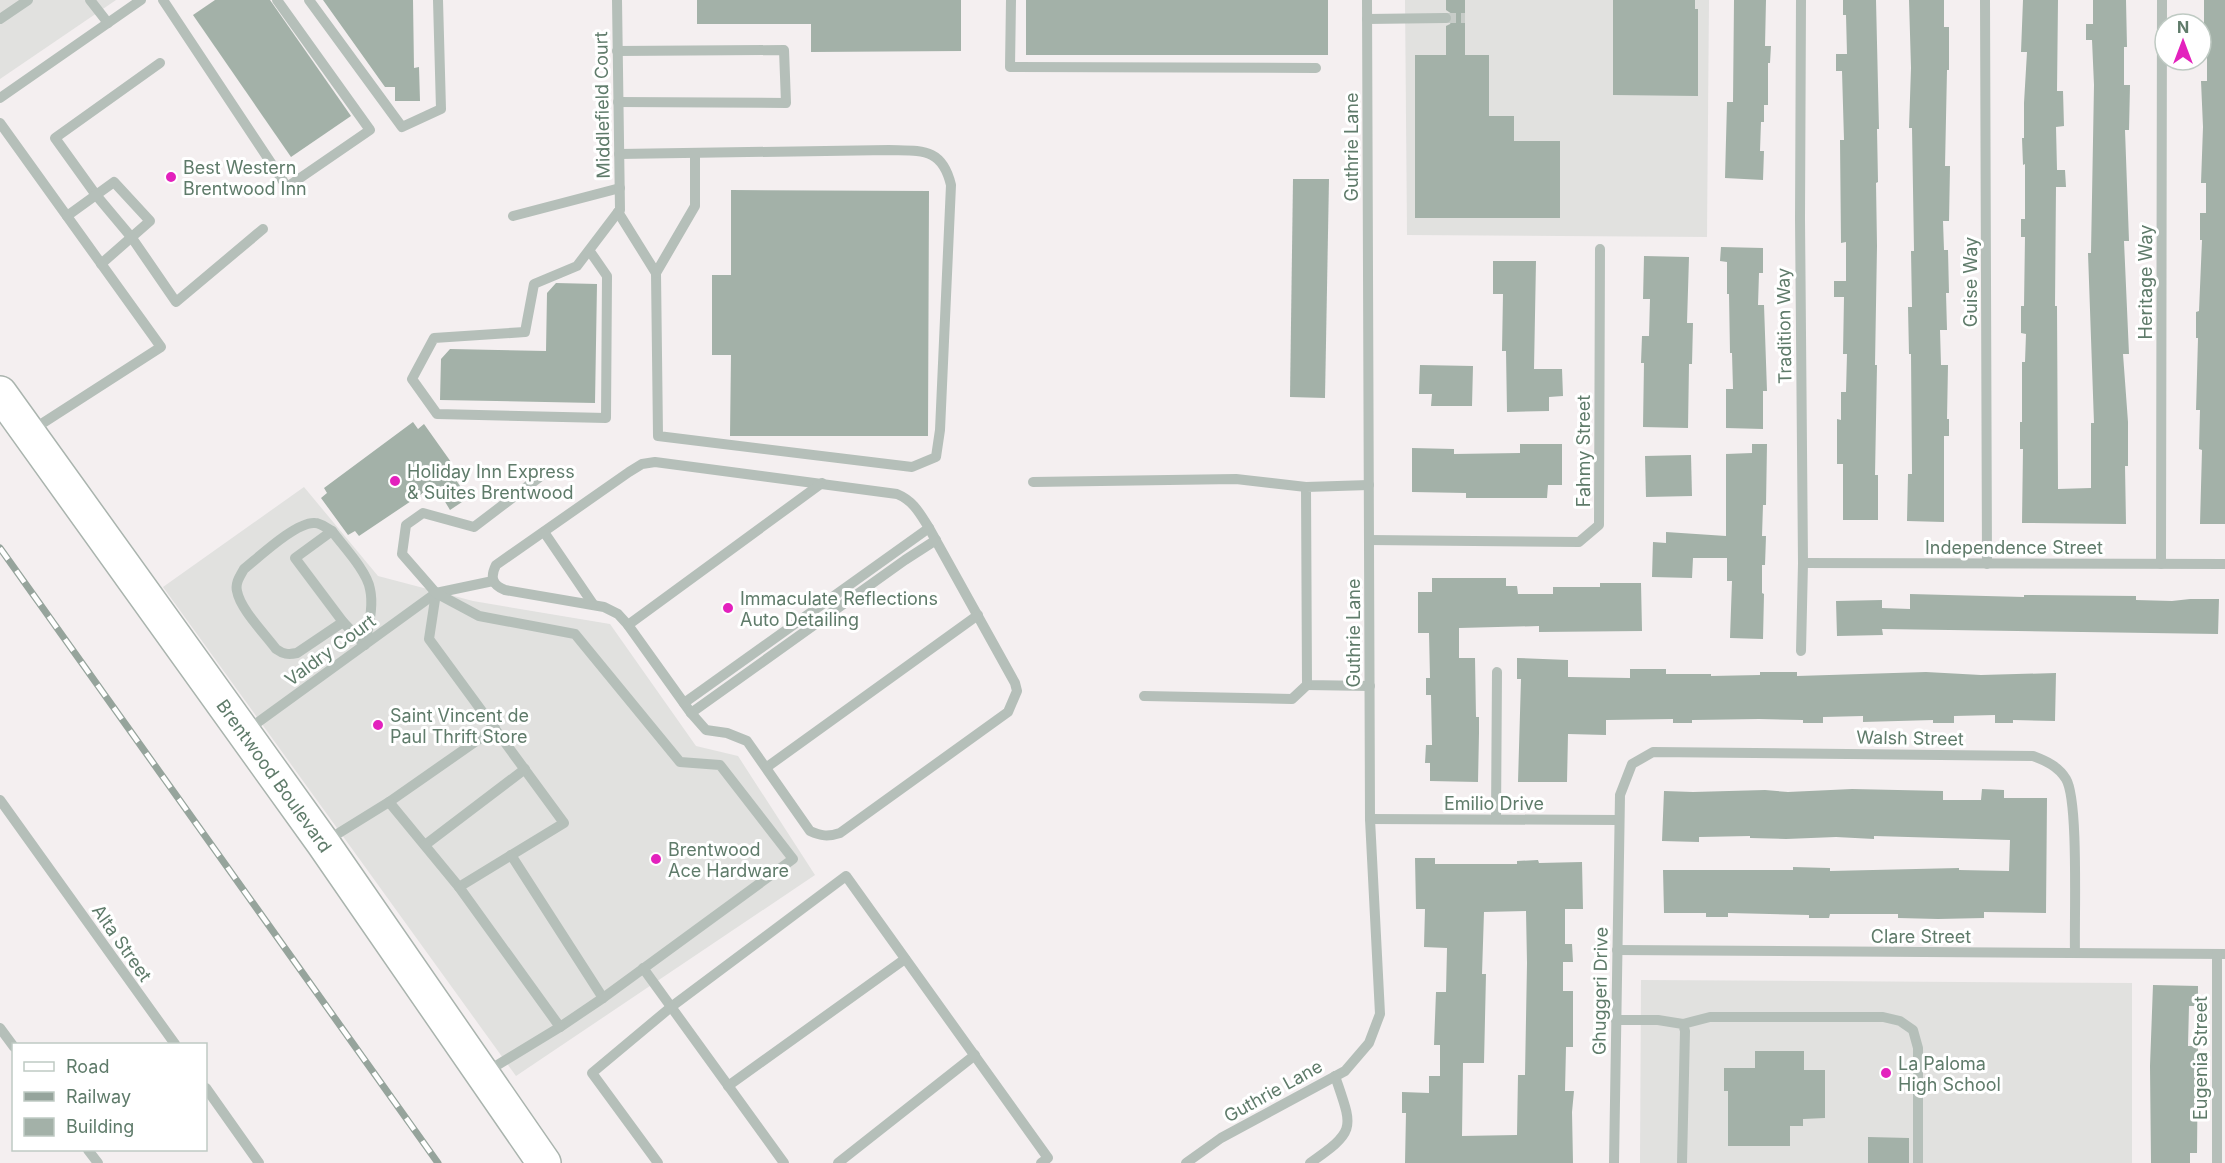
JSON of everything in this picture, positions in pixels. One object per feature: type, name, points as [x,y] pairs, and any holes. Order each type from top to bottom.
[{"type":"main road","name":"Brentwood Boulevard","points":[[0,393],[323,843],[544,1163]]},
{"type":"street","points":[[0,19],[28,0]]},
{"type":"street","points":[[90,0],[108,23]]},
{"type":"street","points":[[0,98],[141,0]]},
{"type":"street","points":[[163,0],[287,187],[370,130],[277,0]]},
{"type":"street","points":[[309,0],[402,127],[441,110],[438,0]]},
{"type":"street","points":[[616,0],[622,0]]},
{"type":"street","name":"Middlefield Court","points":[[616,0],[619,211]]},
{"type":"street","points":[[1011,0],[1010,67],[1316,68]]},
{"type":"street","name":"Guthrie Lane","points":[[1186,1163],[1221,1138],[1345,1071],[1369,1043],[1380,1014],[1370,819],[1367,0]]},
{"type":"street","name":"Tradition Way","points":[[1801,651],[1803,563],[1800,219],[1802,0]]},
{"type":"street","name":"Guise Way","points":[[1985,0],[1988,564]]},
{"type":"street","name":"Heritage Way","points":[[2161,564],[2162,0]]},
{"type":"street","points":[[1367,19],[1446,18]]},
{"type":"street","points":[[617,51],[784,50],[786,104],[618,102]]},
{"type":"street","points":[[160,63],[55,138],[96,195],[132,238],[176,302],[264,229]]},
{"type":"street","points":[[0,123],[160,347],[28,432]]},
{"type":"street","points":[[589,250],[607,276],[606,418],[437,414],[412,379],[434,338],[525,332],[534,284],[577,266],[589,250],[619,211],[656,273],[658,436],[912,467],[936,457],[940,430],[951,185],[947,170],[937,158],[923,151],[619,154]]},
{"type":"street","points":[[656,273],[695,206],[695,153]]},
{"type":"street","points":[[67,216],[114,182],[150,221],[101,264]]},
{"type":"street","points":[[513,216],[620,188]]},
{"type":"street","name":"Fahmy Street","points":[[1369,540],[1579,542],[1599,525],[1600,249]]},
{"type":"street","points":[[655,462],[897,494],[914,505],[929,528],[1015,683],[1017,691],[1008,712],[840,833],[830,836],[810,831],[747,741],[727,733],[706,730],[618,614],[593,604],[505,590],[497,587],[493,581],[496,565],[642,464],[655,462]]},
{"type":"street","points":[[482,1073],[560,1027],[603,998],[793,859],[720,765],[680,762],[575,634],[479,616],[436,593],[402,555],[406,525],[423,513],[474,527],[541,476]]},
{"type":"street","points":[[1033,482],[1236,479],[1306,487],[1369,485]]},
{"type":"street","points":[[628,625],[822,483]]},
{"type":"street","points":[[1306,487],[1307,685]]},
{"type":"street","points":[[343,622],[297,653],[290,655],[282,653],[276,649],[239,599],[236,588],[238,577],[244,569],[306,523],[317,523],[332,531],[367,578],[371,607],[365,645]]},
{"type":"street","points":[[684,703],[929,528]]},
{"type":"street","points":[[332,531],[295,558],[343,622],[365,645]]},
{"type":"street","points":[[544,532],[593,604]]},
{"type":"street","points":[[691,713],[936,540]]},
{"type":"street","name":"Independence Street","points":[[1803,563],[2225,564]]},
{"type":"street","points":[[436,593],[493,581]]},
{"type":"street","points":[[436,593],[429,639],[564,823],[459,887]]},
{"type":"street","name":"Valdry Court","points":[[244,733],[436,593]]},
{"type":"street","points":[[767,767],[978,615]]},
{"type":"street","points":[[1496,819],[1497,672]]},
{"type":"street","points":[[1144,696],[1292,699],[1307,685],[1370,686]]},
{"type":"street","points":[[323,843],[389,802],[495,728]]},
{"type":"street","name":"Walsh Street","points":[[1618,820],[1620,795],[1632,764],[1653,752],[2033,756],[2053,764],[2067,780],[2073,811],[2075,953]]},
{"type":"street","points":[[424,845],[525,769]]},
{"type":"street","name":"Alta Street","points":[[0,800],[174,1043]]},
{"type":"street","points":[[389,802],[459,887],[560,1027]]},
{"type":"street","name":"Emilio Drive","points":[[1370,819],[1618,820]]},
{"type":"street","name":"Ghuggeri Drive","points":[[1614,1163],[1618,820]]},
{"type":"street","points":[[511,855],[603,998]]},
{"type":"street","points":[[658,1163],[592,1073],[671,1007],[846,876],[975,1055],[1047,1161]]},
{"type":"street","name":"Clare Street","points":[[1617,950],[2221,954]]},
{"type":"street","name":"Eugenia Street","points":[[2217,1163],[2221,954]]},
{"type":"street","points":[[728,1086],[905,959]]},
{"type":"street","points":[[643,968],[784,1163]]},
{"type":"street","points":[[1616,1020],[1658,1020],[1683,1024],[1710,1017],[1883,1017],[1900,1021],[1913,1030],[1918,1048],[1918,1163]]},
{"type":"street","points":[[1683,1024],[1685,1031],[1683,1163]]},
{"type":"street","points":[[0,1028],[12,1044]]},
{"type":"street","points":[[838,1163],[975,1055]]},
{"type":"street","points":[[1310,1163],[1335,1145],[1347,1131],[1348,1115],[1335,1076]]},
{"type":"street","points":[[207,1089],[259,1163]]},
{"type":"shaded area","points":[[0,0],[116,0],[0,79]]},
{"type":"shaded area","points":[[1405,0],[1709,0],[1707,237],[1407,235]]},
{"type":"shaded area","points":[[304,487],[378,576],[473,601],[610,624],[696,746],[738,756],[815,875],[516,1076],[163,587]]},
{"type":"shaded area","name":"La Paloma High School","points":[[1641,980],[2132,983],[2132,1163],[1640,1163]]},
{"type":"building","points":[[215,0],[270,0],[351,116],[291,157],[193,15]]},
{"type":"building","points":[[323,0],[413,0],[414,68],[419,67],[420,101],[395,101],[395,87],[385,87]]},
{"type":"building","points":[[697,0],[961,0],[961,51],[811,52],[811,24],[697,24]]},
{"type":"building","points":[[1026,0],[1328,0],[1328,55],[1026,55]]},
{"type":"building","points":[[1446,0],[1465,0],[1465,55],[1489,55],[1489,116],[1514,116],[1514,141],[1560,141],[1560,218],[1415,218],[1415,55],[1446,55],[1446,26],[1453,18],[1452,14],[1446,10]]},
{"type":"building","points":[[1613,0],[1695,0],[1695,9],[1698,9],[1698,96],[1613,95]]},
{"type":"building","points":[[1734,0],[1766,0],[1765,46],[1771,46],[1770,63],[1768,63],[1768,105],[1764,105],[1764,122],[1761,122],[1760,151],[1764,151],[1763,180],[1725,178],[1727,102],[1733,102]]},
{"type":"building","points":[[1843,0],[1876,0],[1879,129],[1877,129],[1878,182],[1876,183],[1875,475],[1878,475],[1878,520],[1843,520],[1843,464],[1837,464],[1837,419],[1841,420],[1841,392],[1846,392],[1847,354],[1843,354],[1844,297],[1834,297],[1834,281],[1846,281],[1846,242],[1841,243],[1840,140],[1844,140],[1842,71],[1836,71],[1836,54],[1847,54],[1846,15],[1843,15]]},
{"type":"building","points":[[1909,0],[1944,0],[1944,27],[1949,27],[1945,166],[1950,166],[1949,221],[1943,221],[1944,250],[1948,250],[1949,293],[1946,293],[1947,330],[1940,330],[1941,365],[1948,365],[1949,436],[1944,436],[1944,522],[1907,521],[1908,474],[1912,474],[1911,354],[1909,354],[1908,307],[1912,307],[1911,251],[1914,251],[1912,128],[1909,128],[1911,68]]},
{"type":"building","points":[[2023,0],[2058,0],[2057,91],[2063,91],[2064,126],[2056,127],[2057,170],[2065,170],[2066,187],[2056,187],[2058,489],[2091,488],[2091,423],[2094,423],[2088,253],[2091,253],[2094,85],[2092,40],[2086,40],[2086,24],[2093,24],[2093,0],[2126,0],[2127,47],[2124,47],[2124,85],[2130,85],[2129,130],[2125,130],[2129,241],[2124,241],[2129,354],[2123,354],[2128,422],[2128,466],[2125,466],[2126,524],[2022,523],[2023,449],[2020,449],[2020,422],[2022,422],[2022,362],[2025,362],[2026,334],[2021,333],[2021,306],[2024,306],[2025,237],[2021,237],[2021,219],[2025,219],[2025,164],[2023,165],[2022,138],[2024,138],[2027,52],[2021,52]]},
{"type":"building","points":[[2204,0],[2225,0],[2225,524],[2200,524],[2202,450],[2199,449],[2200,410],[2196,410],[2198,338],[2196,338],[2196,312],[2199,311],[2202,240],[2200,240],[2200,213],[2206,213],[2206,183],[2201,183],[2203,127],[2201,81],[2207,81],[2207,72],[2213,72],[2213,12],[2204,12]]},
{"type":"building","points":[[1293,179],[1329,179],[1325,398],[1290,397]]},
{"type":"building","points":[[731,190],[929,191],[928,436],[730,436],[731,355],[712,355],[712,275],[731,275]]},
{"type":"building","points":[[1721,247],[1763,248],[1763,273],[1759,273],[1758,305],[1764,305],[1767,391],[1763,391],[1763,429],[1726,428],[1726,389],[1733,389],[1727,262],[1720,261]]},
{"type":"building","points":[[1644,256],[1689,257],[1687,323],[1693,323],[1692,364],[1689,364],[1688,428],[1643,427],[1642,336],[1649,336],[1650,299],[1643,299]]},
{"type":"building","points":[[1493,261],[1536,261],[1534,369],[1562,369],[1563,396],[1549,397],[1549,411],[1507,412],[1506,351],[1502,351],[1503,294],[1493,294]]},
{"type":"building","points":[[556,283],[597,284],[595,403],[440,400],[441,359],[450,349],[546,351],[547,293]]},
{"type":"building","points":[[1420,365],[1473,366],[1472,406],[1431,406],[1432,394],[1419,394]]},
{"type":"building","name":"Holiday Inn Express & Suites Brentwood","points":[[413,422],[418,429],[424,424],[451,462],[446,465],[468,498],[450,510],[435,485],[359,536],[355,531],[348,535],[321,498],[327,493],[324,488]]},
{"type":"building","points":[[1520,444],[1562,444],[1562,485],[1548,485],[1547,498],[1466,498],[1466,493],[1412,492],[1412,448],[1454,449],[1454,454],[1520,453]]},
{"type":"building","points":[[1752,444],[1767,444],[1766,505],[1763,505],[1762,536],[1766,536],[1765,565],[1762,565],[1763,639],[1730,638],[1732,581],[1727,581],[1727,558],[1693,558],[1692,578],[1652,577],[1653,542],[1666,543],[1666,532],[1726,536],[1726,454],[1752,453]]},
{"type":"building","points":[[1691,455],[1692,496],[1646,497],[1645,456]]},
{"type":"building","points":[[1432,578],[1506,578],[1506,586],[1517,586],[1518,594],[1553,594],[1553,587],[1600,587],[1600,583],[1641,583],[1642,631],[1539,632],[1539,626],[1459,628],[1459,658],[1475,658],[1476,717],[1479,717],[1478,782],[1430,781],[1430,763],[1425,763],[1426,745],[1432,745],[1431,695],[1426,695],[1426,678],[1430,678],[1429,633],[1418,633],[1418,592],[1432,592]]},
{"type":"building","points":[[1910,594],[2024,597],[2024,595],[2136,596],[2136,600],[2172,601],[2219,599],[2218,634],[1882,629],[1883,635],[1837,636],[1836,601],[1882,600],[1882,608],[1910,609]]},
{"type":"building","points":[[1517,658],[1568,660],[1568,677],[1630,678],[1630,669],[1666,669],[1666,674],[1711,674],[1711,676],[1760,675],[1760,672],[1797,672],[1797,676],[1926,672],[1981,675],[2056,673],[2055,721],[2013,720],[2013,723],[1995,723],[1995,715],[1954,716],[1954,723],[1933,723],[1933,720],[1863,722],[1863,716],[1823,717],[1823,723],[1759,719],[1692,720],[1692,723],[1673,723],[1673,719],[1606,720],[1606,735],[1568,734],[1567,782],[1518,782],[1521,679],[1517,679]]},
{"type":"building","points":[[1852,789],[1943,791],[1943,800],[1981,800],[1982,789],[2004,790],[2004,798],[2047,798],[2046,913],[1984,912],[1984,918],[1938,919],[1898,918],[1898,914],[1830,914],[1829,918],[1809,918],[1809,915],[1728,913],[1728,917],[1706,917],[1706,913],[1664,913],[1663,870],[1793,870],[1793,867],[1830,868],[1830,871],[1959,868],[1959,870],[2009,871],[2010,840],[1874,836],[1874,839],[1836,837],[1786,839],[1750,838],[1750,836],[1699,837],[1699,842],[1662,841],[1664,791],[1765,790],[1788,792]]},
{"type":"building","points":[[1415,858],[1435,858],[1435,864],[1517,864],[1517,861],[1538,860],[1539,863],[1582,862],[1583,909],[1565,909],[1565,944],[1572,944],[1573,962],[1563,962],[1563,991],[1573,991],[1573,1047],[1566,1047],[1565,1091],[1574,1091],[1573,1163],[1405,1163],[1406,1113],[1402,1113],[1402,1092],[1429,1093],[1429,1076],[1440,1076],[1440,1045],[1434,1045],[1436,992],[1446,992],[1447,948],[1424,947],[1425,909],[1416,909]],"holes":[[[1526,911],[1525,1075],[1518,1075],[1517,1135],[1462,1136],[1463,1063],[1484,1063],[1486,974],[1482,974],[1484,912]]]},
{"type":"building","points":[[2153,985],[2198,986],[2198,1006],[2189,1006],[2188,1046],[2198,1046],[2197,1153],[2190,1153],[2190,1163],[2151,1163],[2150,1066]]},
{"type":"building","points":[[1755,1051],[1804,1051],[1804,1070],[1825,1070],[1825,1118],[1803,1119],[1803,1126],[1790,1126],[1790,1146],[1728,1146],[1728,1091],[1724,1091],[1724,1068],[1755,1068]]},
{"type":"building","points":[[1868,1137],[1909,1138],[1909,1163],[1868,1163]]},
{"type":"tunnel","points":[[1446,18],[1465,18]]},
{"type":"railway","points":[[0,548],[438,1163]]},
{"type":"place","name":"Best Western Brentwood Inn","points":[[171,177]]},
{"type":"place","name":"Holiday Inn Express & Suites Brentwood","points":[[395,481]]},
{"type":"place","name":"Immaculate Reflections Auto Detailing","points":[[728,608]]},
{"type":"place","name":"Saint Vincent de Paul Thrift Store","points":[[378,725]]},
{"type":"place","name":"Brentwood Ace Hardware","points":[[656,859]]},
{"type":"place","name":"La Paloma High School","points":[[1886,1073]]}]
